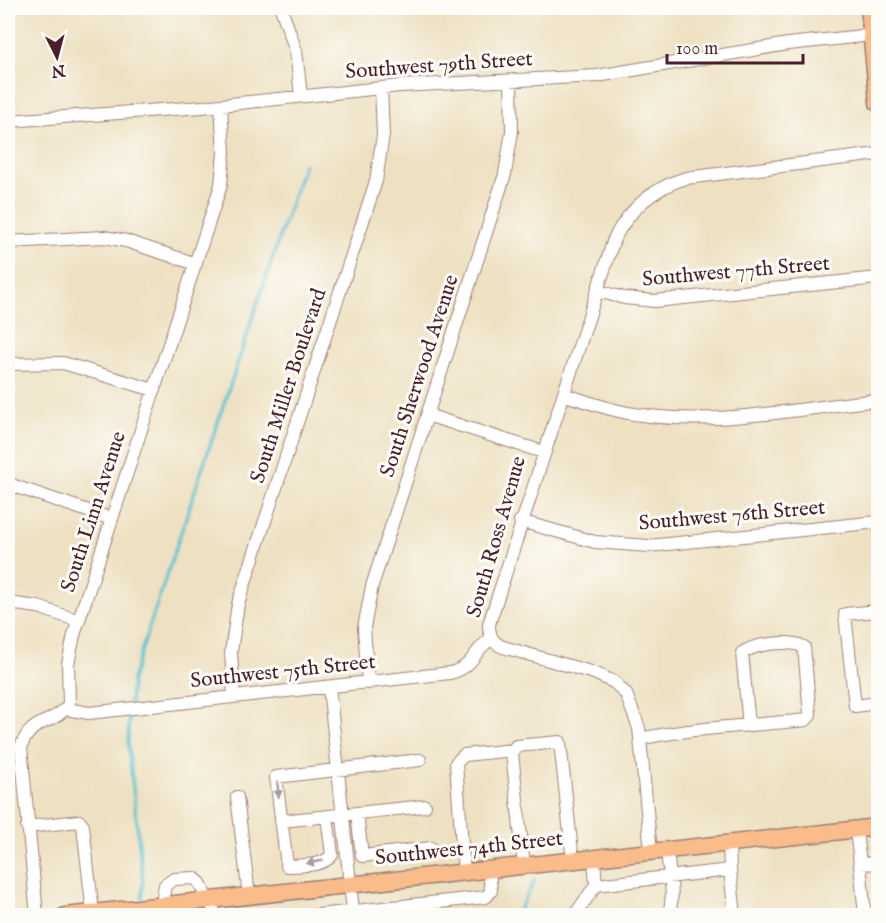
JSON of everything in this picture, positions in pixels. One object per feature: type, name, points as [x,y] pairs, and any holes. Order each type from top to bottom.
[{"type":"main road","points":[[868,8],[879,103]]},
{"type":"main road","name":"Southwest 74th Street","points":[[65,915],[93,912],[117,913],[162,905],[211,905],[249,896],[879,827]]},
{"type":"street","points":[[281,8],[294,45],[301,96]]},
{"type":"street","name":"Southwest 79th Street","points":[[8,120],[221,105],[381,88],[597,76],[788,44],[871,35]]},
{"type":"street","name":"South Sherwood Avenue","points":[[368,683],[364,628],[372,586],[505,174],[512,131],[511,81]]},
{"type":"street","name":"South Miller Boulevard","points":[[234,697],[231,652],[238,604],[376,181],[383,135],[381,88]]},
{"type":"street","name":"South Linn Avenue","points":[[66,709],[69,701],[69,655],[223,175],[221,105]]},
{"type":"street","name":"South Ross Avenue","points":[[667,915],[671,900],[669,877],[659,851],[633,706],[626,694],[614,682],[594,672],[503,647],[492,639],[489,624],[591,304],[598,291],[601,275],[621,226],[635,206],[663,187],[686,178],[879,154]]},
{"type":"street","points":[[8,242],[104,237],[126,241],[196,264]]},
{"type":"street","name":"Southwest 77th Street","points":[[598,291],[624,298],[655,301],[879,278]]},
{"type":"street","points":[[8,364],[63,363],[154,390]]},
{"type":"street","points":[[563,394],[627,413],[683,418],[725,417],[879,400]]},
{"type":"street","points":[[428,415],[543,452]]},
{"type":"street","points":[[8,484],[112,519]]},
{"type":"street","name":"Southwest 76th Street","points":[[520,521],[595,542],[649,546],[879,522]]},
{"type":"street","points":[[8,603],[38,608],[79,621]]},
{"type":"street","points":[[879,611],[845,614],[855,706],[879,703]]},
{"type":"street","name":"Southwest 75th Street","points":[[66,709],[83,713],[120,710],[457,671],[473,660],[483,645],[492,639]]},
{"type":"street","points":[[640,739],[666,734],[749,726],[806,720],[810,715],[804,647],[797,643],[749,648],[742,653],[749,726]]},
{"type":"street","points":[[329,687],[353,911]]},
{"type":"street","points":[[37,915],[21,747],[30,729],[66,709]]},
{"type":"street","points":[[464,872],[456,763],[464,755],[514,750],[516,746],[560,742],[573,861]]},
{"type":"street","points":[[514,750],[524,866]]},
{"type":"street","points":[[327,816],[332,855],[320,863],[287,866],[276,777],[420,760]]},
{"type":"street","points":[[237,797],[249,896]]},
{"type":"street","points":[[281,821],[425,806]]},
{"type":"street","points":[[357,813],[362,856],[430,848]]},
{"type":"street","points":[[27,827],[79,821],[83,826],[93,912]]},
{"type":"street","points":[[856,830],[866,915]]},
{"type":"street","points":[[729,844],[735,915]]},
{"type":"street","points":[[574,915],[596,885],[594,858]]},
{"type":"street","points":[[860,864],[879,863]]},
{"type":"street","points":[[309,915],[486,897],[491,891],[489,870]]},
{"type":"street","points":[[596,885],[730,870]]},
{"type":"street","points":[[162,905],[165,885],[174,879],[194,878],[200,883],[211,905]]},
{"type":"waterway","points":[[130,704],[132,679],[304,164]]},
{"type":"waterway","points":[[129,710],[128,742],[143,881],[142,898]]},
{"type":"waterway","points":[[516,916],[535,880]]}]
